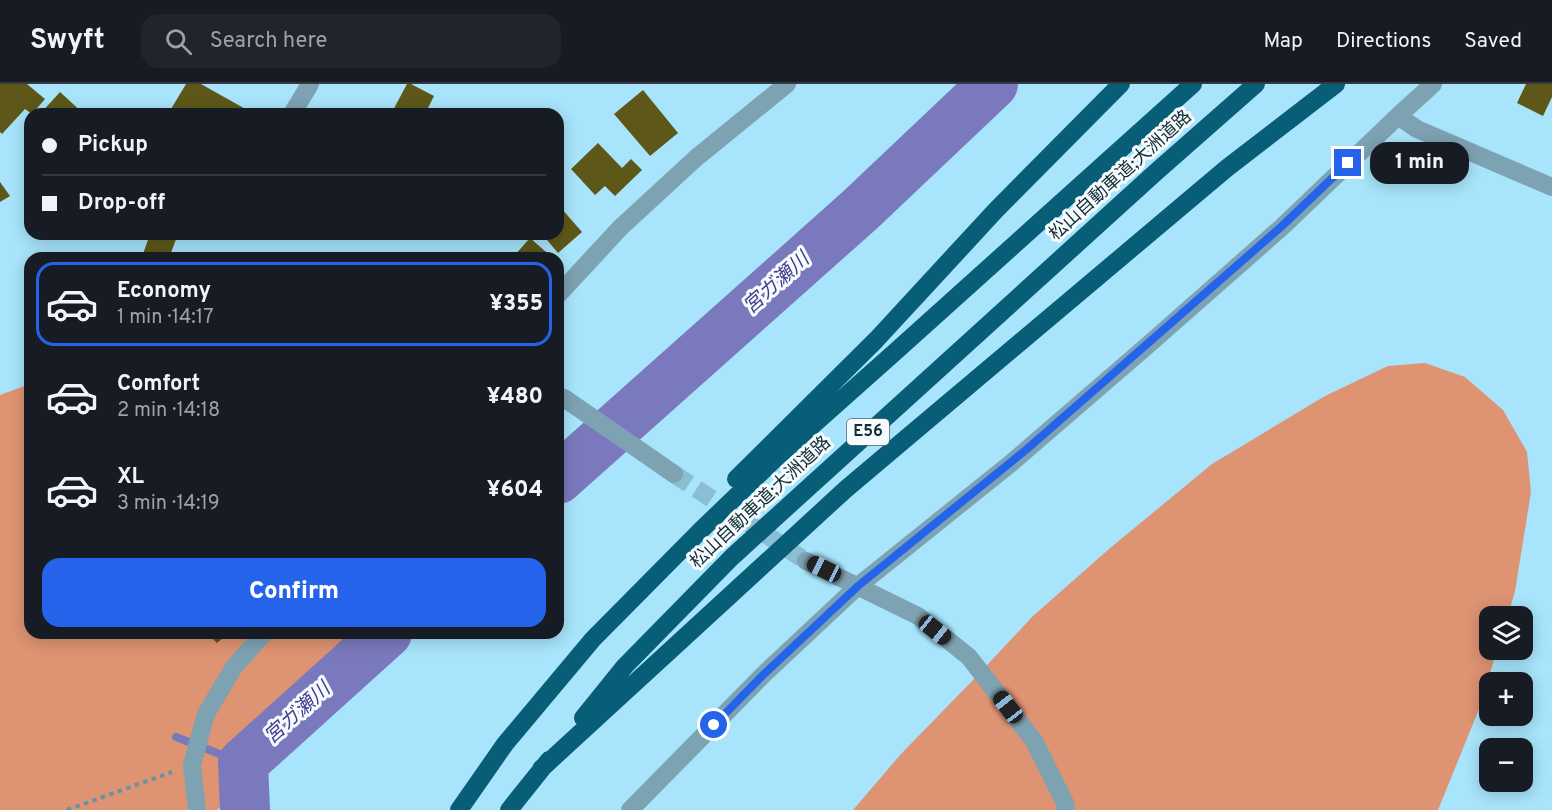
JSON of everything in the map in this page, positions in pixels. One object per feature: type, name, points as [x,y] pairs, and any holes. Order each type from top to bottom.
[{"type":"highway","points":[[593,639],[691,524],[876,340],[996,210],[1121,84]]},
{"type":"highway","name":"松山自動車道;大洲道路","points":[[459,810],[505,744],[593,639],[700,531],[777,457],[1193,84]]},
{"type":"highway","name":"松山自動車道;大洲道路","points":[[509,810],[625,666],[732,557],[1147,179],[1256,84]]},
{"type":"highway","points":[[541,769],[846,489],[1227,168],[1336,84]]},
{"type":"street","points":[[296,108],[310,84]]},
{"type":"street","points":[[564,289],[620,228],[696,158],[787,84]]},
{"type":"street","points":[[630,810],[764,674],[858,586],[1010,464],[1148,345],[1282,226],[1433,84]]},
{"type":"street","points":[[1398,116],[1417,129],[1552,187]]},
{"type":"street","points":[[564,398],[674,474]]},
{"type":"street","points":[[806,561],[918,616],[969,657],[1034,741],[1065,803],[1066,810]]},
{"type":"street","points":[[197,810],[192,765],[206,714],[234,667],[259,639]]},
{"type":"path","points":[[67,810],[192,765]]},
{"type":"shaded area","points":[[1425,363],[1465,377],[1503,410],[1527,452],[1531,492],[1515,591],[1511,606],[1479,606],[1479,660],[1494,660],[1490,672],[1479,672],[1479,709],[1438,810],[853,810],[901,754],[1033,616],[1109,549],[1212,464],[1325,396],[1388,366]]},
{"type":"shaded area","points":[[24,386],[24,639],[372,639],[362,656],[332,695],[295,729],[217,810],[0,810],[0,395]]},
{"type":"building","points":[[0,84],[27,84],[45,99],[37,108],[24,108],[2,134],[0,132]]},
{"type":"building","points":[[186,84],[201,84],[244,108],[172,108]]},
{"type":"building","points":[[407,84],[434,96],[428,108],[394,108]]},
{"type":"building","points":[[1526,84],[1552,84],[1552,97],[1543,116],[1517,103]]},
{"type":"building","points":[[643,90],[678,133],[650,156],[614,114]]},
{"type":"building","points":[[60,92],[77,108],[45,108]]},
{"type":"building","points":[[598,143],[622,168],[631,159],[642,170],[615,196],[605,186],[595,195],[571,169]]},
{"type":"building","points":[[0,182],[10,196],[0,202]]},
{"type":"building","points":[[564,211],[582,232],[557,252],[547,240],[564,240]]},
{"type":"building","points":[[148,240],[176,240],[171,252],[144,252]]},
{"type":"building","points":[[528,240],[532,240],[546,252],[518,252]]},
{"type":"waterway","name":"宮ガ瀬川","points":[[564,474],[860,210],[993,84]]},
{"type":"waterway","name":"宮ガ瀬川","points":[[245,810],[243,763],[380,639]]},
{"type":"waterway","points":[[176,737],[243,763]]},
{"type":"tunnel","points":[[674,474],[806,561]]},
{"type":"route","points":[[714,725],[764,674],[858,586],[1010,464],[1148,345],[1282,226],[1348,163]]}]
